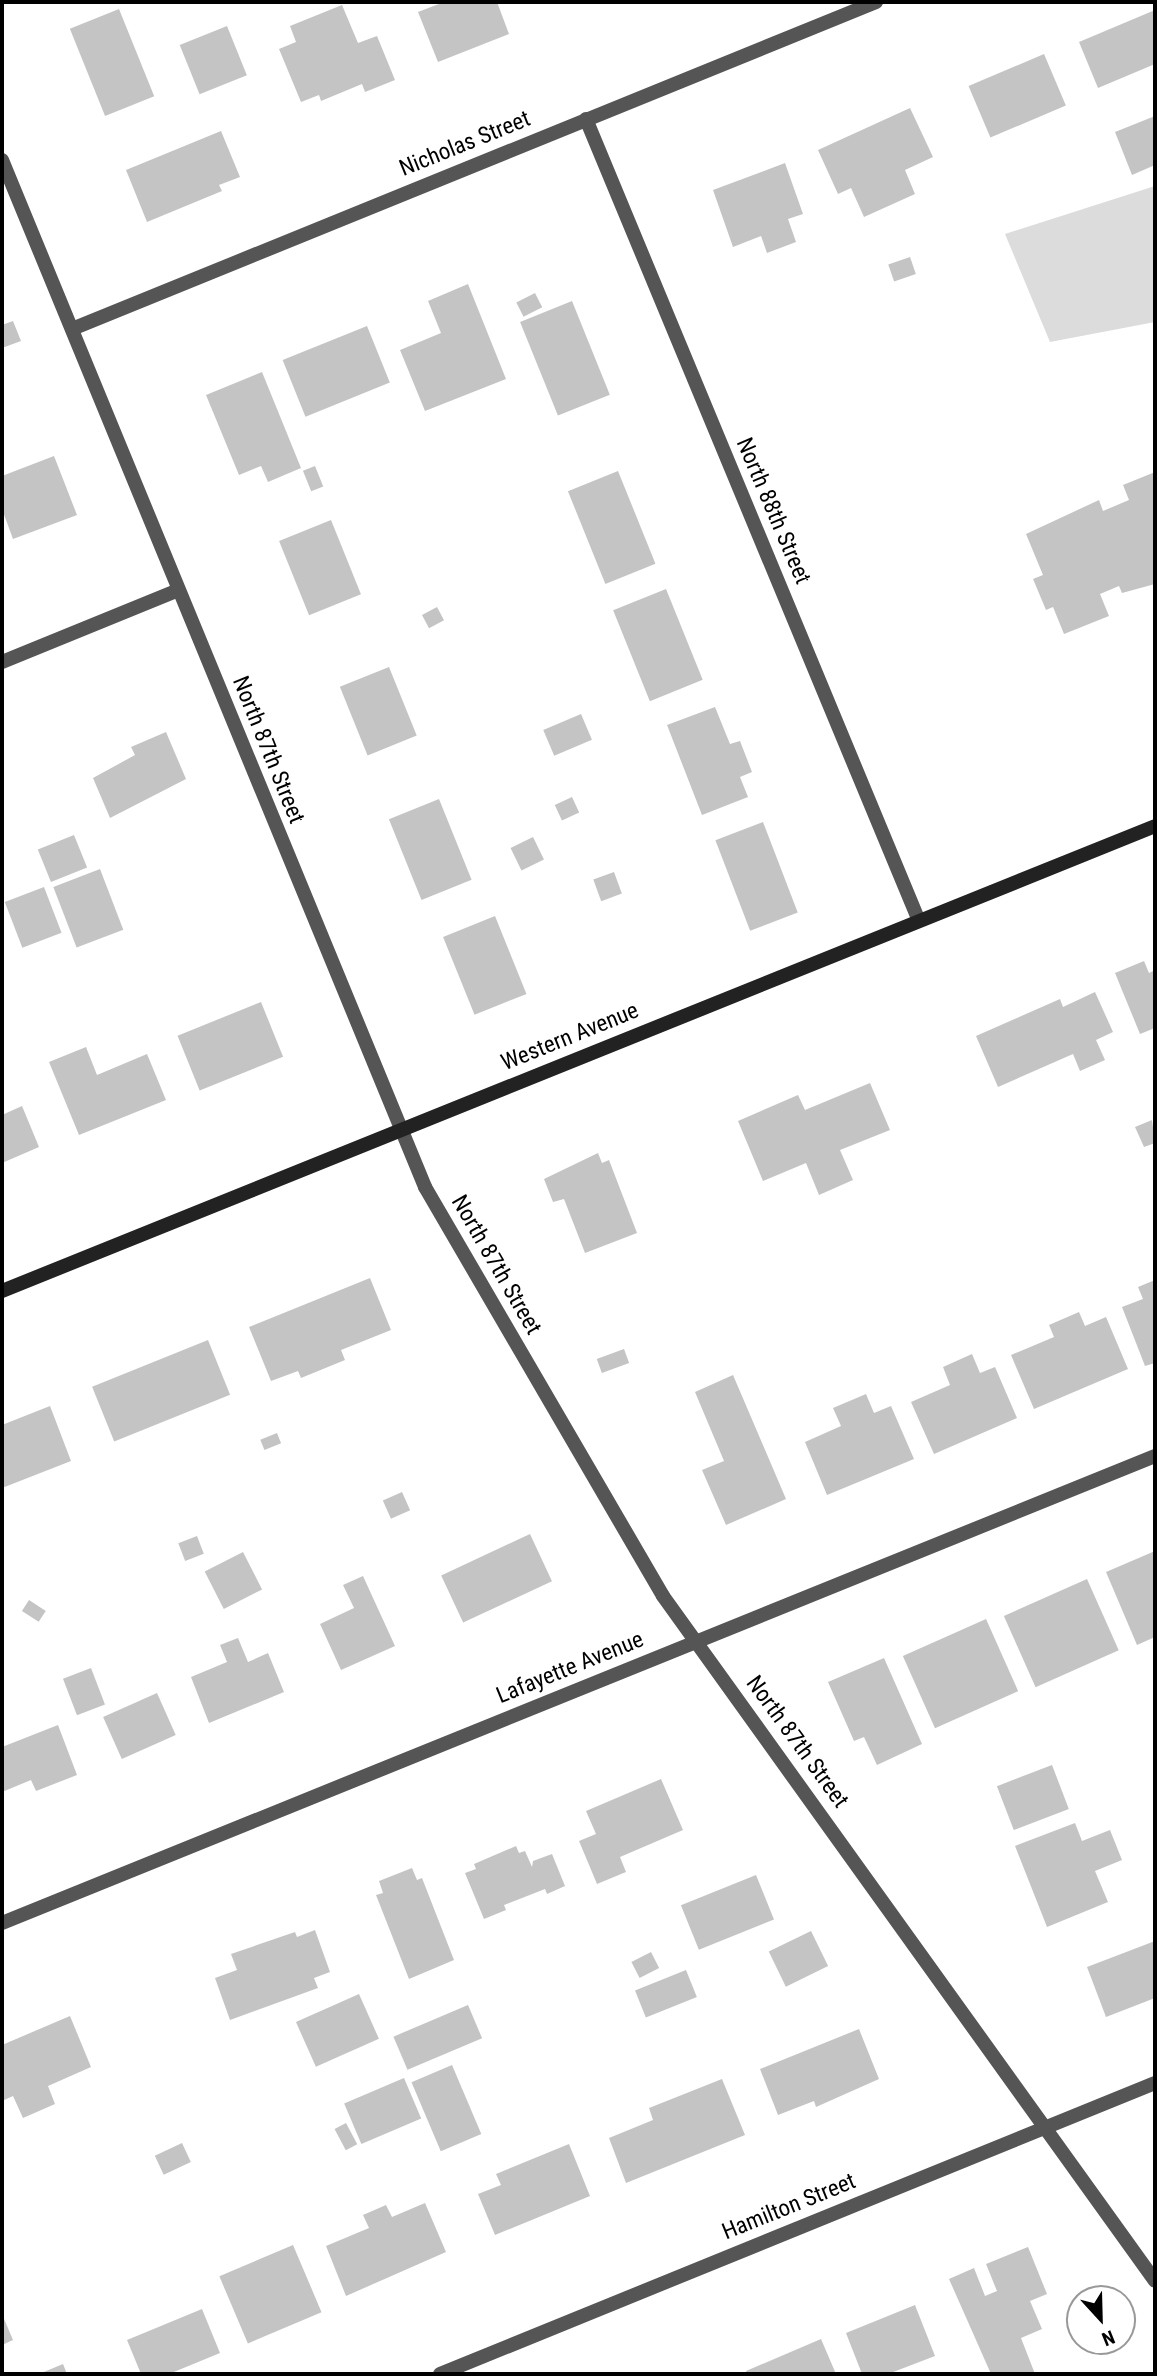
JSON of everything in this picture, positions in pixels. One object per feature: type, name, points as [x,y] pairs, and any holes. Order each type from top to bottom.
[{"type":"street","name":"Nicholas Street","points":[[72,329],[876,2]]},
{"type":"street","name":"North 88th Street","points":[[586,118],[919,921]]},
{"type":"street","name":"North 87th Street","points":[[2,160],[425,1187],[663,1596],[1155,2281]]},
{"type":"street","points":[[2,662],[178,590]]},
{"type":"street","name":"Western Avenue","points":[[2,1291],[1155,826]]},
{"type":"street","name":"Lafayette Avenue","points":[[2,1923],[1155,1456]]},
{"type":"street","name":"Hamilton Street","points":[[440,2374],[1155,2083]]},
{"type":"shaded area","points":[[1155,186],[1155,322],[1050,342],[1005,234]]},
{"type":"building","points":[[444,2],[497,2],[509,34],[438,62],[418,12]]},
{"type":"building","points":[[342,5],[358,43],[377,36],[395,80],[365,92],[362,84],[321,101],[319,95],[301,102],[279,49],[296,42],[290,26]]},
{"type":"building","points":[[119,9],[154,96],[105,116],[70,29]]},
{"type":"building","points":[[1155,10],[1155,64],[1098,88],[1079,42]]},
{"type":"building","points":[[227,26],[247,75],[200,94],[180,45]]},
{"type":"building","points":[[1044,54],[1066,106],[990,138],[969,86]]},
{"type":"building","points":[[910,108],[933,157],[905,170],[915,194],[864,217],[851,188],[838,194],[818,150]]},
{"type":"building","points":[[1155,116],[1155,165],[1132,175],[1115,132]]},
{"type":"building","points":[[221,131],[240,177],[219,185],[222,191],[147,222],[126,170]]},
{"type":"building","points":[[785,163],[803,214],[788,219],[796,242],[767,253],[761,236],[733,247],[713,190]]},
{"type":"building","points":[[910,257],[916,274],[894,282],[888,264]]},
{"type":"building","points":[[468,284],[506,379],[425,411],[400,350],[441,333],[428,301]]},
{"type":"building","points":[[535,293],[542,307],[524,317],[516,303]]},
{"type":"building","points":[[572,301],[610,395],[558,416],[520,322]]},
{"type":"building","points":[[13,321],[21,341],[2,348],[2,325]]},
{"type":"building","points":[[367,326],[390,383],[305,417],[283,360]]},
{"type":"building","points":[[262,372],[301,468],[268,482],[261,466],[239,475],[206,395]]},
{"type":"building","points":[[54,456],[77,515],[13,539],[2,509],[2,476]]},
{"type":"building","points":[[315,466],[323,486],[311,491],[303,471]]},
{"type":"building","points":[[618,471],[655,564],[605,584],[568,491]]},
{"type":"building","points":[[1155,472],[1155,584],[1122,593],[1119,586],[1100,594],[1109,616],[1064,634],[1053,607],[1046,610],[1033,579],[1043,575],[1026,534],[1099,500],[1103,511],[1129,500],[1123,485]]},
{"type":"building","points":[[331,520],[361,594],[309,615],[279,541]]},
{"type":"building","points":[[666,589],[703,680],[650,701],[613,610]]},
{"type":"building","points":[[437,607],[444,620],[429,628],[422,615]]},
{"type":"building","points":[[389,667],[417,736],[368,755],[340,687]]},
{"type":"building","points":[[715,707],[730,744],[740,741],[752,772],[740,777],[748,797],[702,815],[667,725]]},
{"type":"building","points":[[581,714],[592,740],[554,756],[543,730]]},
{"type":"building","points":[[166,732],[186,779],[110,818],[93,778],[135,755],[131,747]]},
{"type":"building","points":[[572,797],[579,812],[562,820],[555,805]]},
{"type":"building","points":[[439,799],[472,880],[422,900],[389,819]]},
{"type":"building","points":[[763,822],[798,913],[750,931],[715,840]]},
{"type":"building","points":[[74,835],[87,867],[51,882],[38,850]]},
{"type":"building","points":[[533,837],[544,859],[521,870],[511,848]]},
{"type":"building","points":[[100,869],[123,930],[77,948],[53,887]]},
{"type":"building","points":[[614,872],[622,894],[601,901],[593,880]]},
{"type":"building","points":[[44,887],[62,933],[22,948],[5,902]]},
{"type":"building","points":[[495,916],[526,994],[475,1015],[443,937]]},
{"type":"building","points":[[1144,961],[1149,973],[1155,970],[1155,1028],[1140,1034],[1115,973]]},
{"type":"building","points":[[1095,992],[1113,1032],[1096,1040],[1105,1060],[1080,1071],[1073,1054],[998,1087],[976,1036],[1060,999],[1063,1007]]},
{"type":"building","points":[[261,1002],[283,1057],[200,1090],[178,1036]]},
{"type":"building","points":[[86,1047],[97,1075],[147,1054],[166,1100],[79,1135],[49,1062]]},
{"type":"building","points":[[870,1083],[890,1130],[840,1150],[853,1180],[819,1195],[806,1163],[763,1181],[738,1121],[798,1095],[805,1110]]},
{"type":"building","points":[[22,1106],[39,1147],[2,1163],[2,1115]]},
{"type":"building","points":[[1152,1120],[1155,1143],[1144,1147],[1135,1127]]},
{"type":"building","points":[[598,1153],[602,1163],[609,1160],[637,1233],[585,1253],[564,1199],[553,1202],[544,1179]]},
{"type":"building","points":[[370,1278],[391,1330],[341,1350],[345,1360],[301,1378],[298,1371],[271,1381],[249,1327]]},
{"type":"building","points":[[1155,1280],[1155,1363],[1145,1366],[1122,1307],[1143,1299],[1138,1287]]},
{"type":"building","points":[[1079,1312],[1085,1326],[1106,1317],[1128,1369],[1034,1409],[1011,1355],[1054,1337],[1049,1325]]},
{"type":"building","points":[[208,1340],[230,1395],[114,1442],[92,1387]]},
{"type":"building","points":[[624,1349],[629,1363],[602,1373],[597,1359]]},
{"type":"building","points":[[972,1354],[980,1373],[995,1367],[1017,1418],[934,1454],[911,1402],[950,1385],[943,1367]]},
{"type":"building","points":[[733,1375],[786,1499],[726,1525],[702,1470],[724,1461],[695,1392]]},
{"type":"building","points":[[866,1394],[874,1413],[891,1406],[914,1459],[827,1495],[805,1442],[841,1426],[833,1408]]},
{"type":"building","points":[[50,1406],[71,1461],[2,1488],[2,1425]]},
{"type":"building","points":[[277,1433],[281,1443],[264,1450],[260,1440]]},
{"type":"building","points":[[402,1492],[410,1510],[391,1519],[383,1501]]},
{"type":"building","points":[[530,1534],[552,1581],[463,1623],[441,1575]]},
{"type":"building","points":[[197,1536],[204,1554],[185,1561],[178,1543]]},
{"type":"building","points":[[1155,1551],[1155,1637],[1137,1645],[1106,1572]]},
{"type":"building","points":[[243,1552],[262,1589],[224,1609],[205,1572]]},
{"type":"building","points":[[363,1576],[395,1646],[341,1670],[320,1624],[354,1608],[343,1585]]},
{"type":"building","points":[[1087,1579],[1119,1650],[1036,1687],[1004,1616]]},
{"type":"building","points":[[29,1600],[46,1611],[39,1622],[22,1611]]},
{"type":"building","points":[[986,1619],[1018,1691],[935,1728],[903,1656]]},
{"type":"building","points":[[238,1638],[248,1662],[268,1653],[284,1692],[209,1723],[191,1677],[227,1662],[220,1645]]},
{"type":"building","points":[[884,1658],[922,1744],[877,1765],[864,1737],[854,1741],[828,1682]]},
{"type":"building","points":[[91,1668],[105,1704],[77,1715],[63,1679]]},
{"type":"building","points":[[157,1693],[176,1735],[122,1759],[103,1717]]},
{"type":"building","points":[[58,1725],[77,1775],[36,1791],[31,1780],[2,1792],[2,1747]]},
{"type":"building","points":[[1052,1765],[1069,1809],[1014,1830],[997,1786]]},
{"type":"building","points":[[661,1779],[683,1830],[620,1857],[626,1872],[597,1884],[579,1841],[596,1834],[586,1811]]},
{"type":"building","points":[[1075,1823],[1082,1841],[1110,1830],[1122,1860],[1095,1871],[1108,1902],[1047,1927],[1015,1846]]},
{"type":"building","points":[[516,1846],[519,1853],[525,1851],[532,1867],[533,1861],[552,1854],[565,1886],[547,1894],[545,1889],[504,1905],[506,1910],[484,1919],[465,1873],[476,1869],[474,1864]]},
{"type":"building","points":[[412,1868],[417,1880],[422,1878],[454,1960],[409,1979],[376,1895],[383,1893],[379,1881]]},
{"type":"building","points":[[756,1875],[774,1920],[699,1950],[681,1905]]},
{"type":"building","points":[[315,1930],[330,1972],[314,1978],[318,1988],[230,2020],[215,1978],[237,1970],[231,1954],[295,1932],[297,1937]]},
{"type":"building","points":[[811,1931],[828,1966],[786,1987],[769,1952]]},
{"type":"building","points":[[1155,1941],[1155,1998],[1106,2017],[1087,1967]]},
{"type":"building","points":[[651,1952],[659,1968],[640,1978],[631,1962]]},
{"type":"building","points":[[686,1970],[697,1997],[646,2017],[635,1991]]},
{"type":"building","points":[[359,1994],[379,2039],[316,2067],[296,2022]]},
{"type":"building","points":[[468,2005],[482,2038],[408,2070],[393,2037]]},
{"type":"building","points":[[70,2016],[91,2067],[48,2086],[55,2104],[23,2118],[13,2096],[2,2101],[2,2045]]},
{"type":"building","points":[[859,2029],[879,2079],[816,2107],[814,2101],[778,2115],[760,2069]]},
{"type":"building","points":[[452,2065],[481,2134],[441,2151],[411,2082]]},
{"type":"building","points":[[404,2078],[421,2119],[361,2144],[344,2103]]},
{"type":"building","points":[[722,2079],[745,2135],[626,2183],[609,2138],[653,2120],[649,2108]]},
{"type":"building","points":[[346,2123],[357,2144],[346,2150],[335,2129]]},
{"type":"building","points":[[182,2143],[191,2162],[164,2175],[155,2156]]},
{"type":"building","points":[[569,2144],[590,2196],[495,2235],[478,2194],[501,2185],[496,2174]]},
{"type":"building","points":[[425,2203],[446,2252],[346,2296],[326,2246],[369,2228],[363,2215],[386,2205],[392,2217]]},
{"type":"building","points":[[293,2245],[322,2312],[248,2343],[219,2276]]},
{"type":"building","points":[[1028,2247],[1047,2294],[1030,2301],[1042,2329],[1021,2338],[1035,2374],[991,2374],[949,2279],[974,2268],[985,2296],[997,2291],[986,2264]]},
{"type":"building","points":[[915,2305],[935,2356],[888,2374],[862,2374],[846,2333]]},
{"type":"building","points":[[202,2309],[220,2353],[169,2374],[141,2374],[127,2340]]},
{"type":"building","points":[[2,2314],[13,2340],[2,2345]]},
{"type":"building","points":[[821,2339],[836,2374],[747,2374],[746,2371]]},
{"type":"building","points":[[63,2364],[67,2374],[39,2374]]}]
